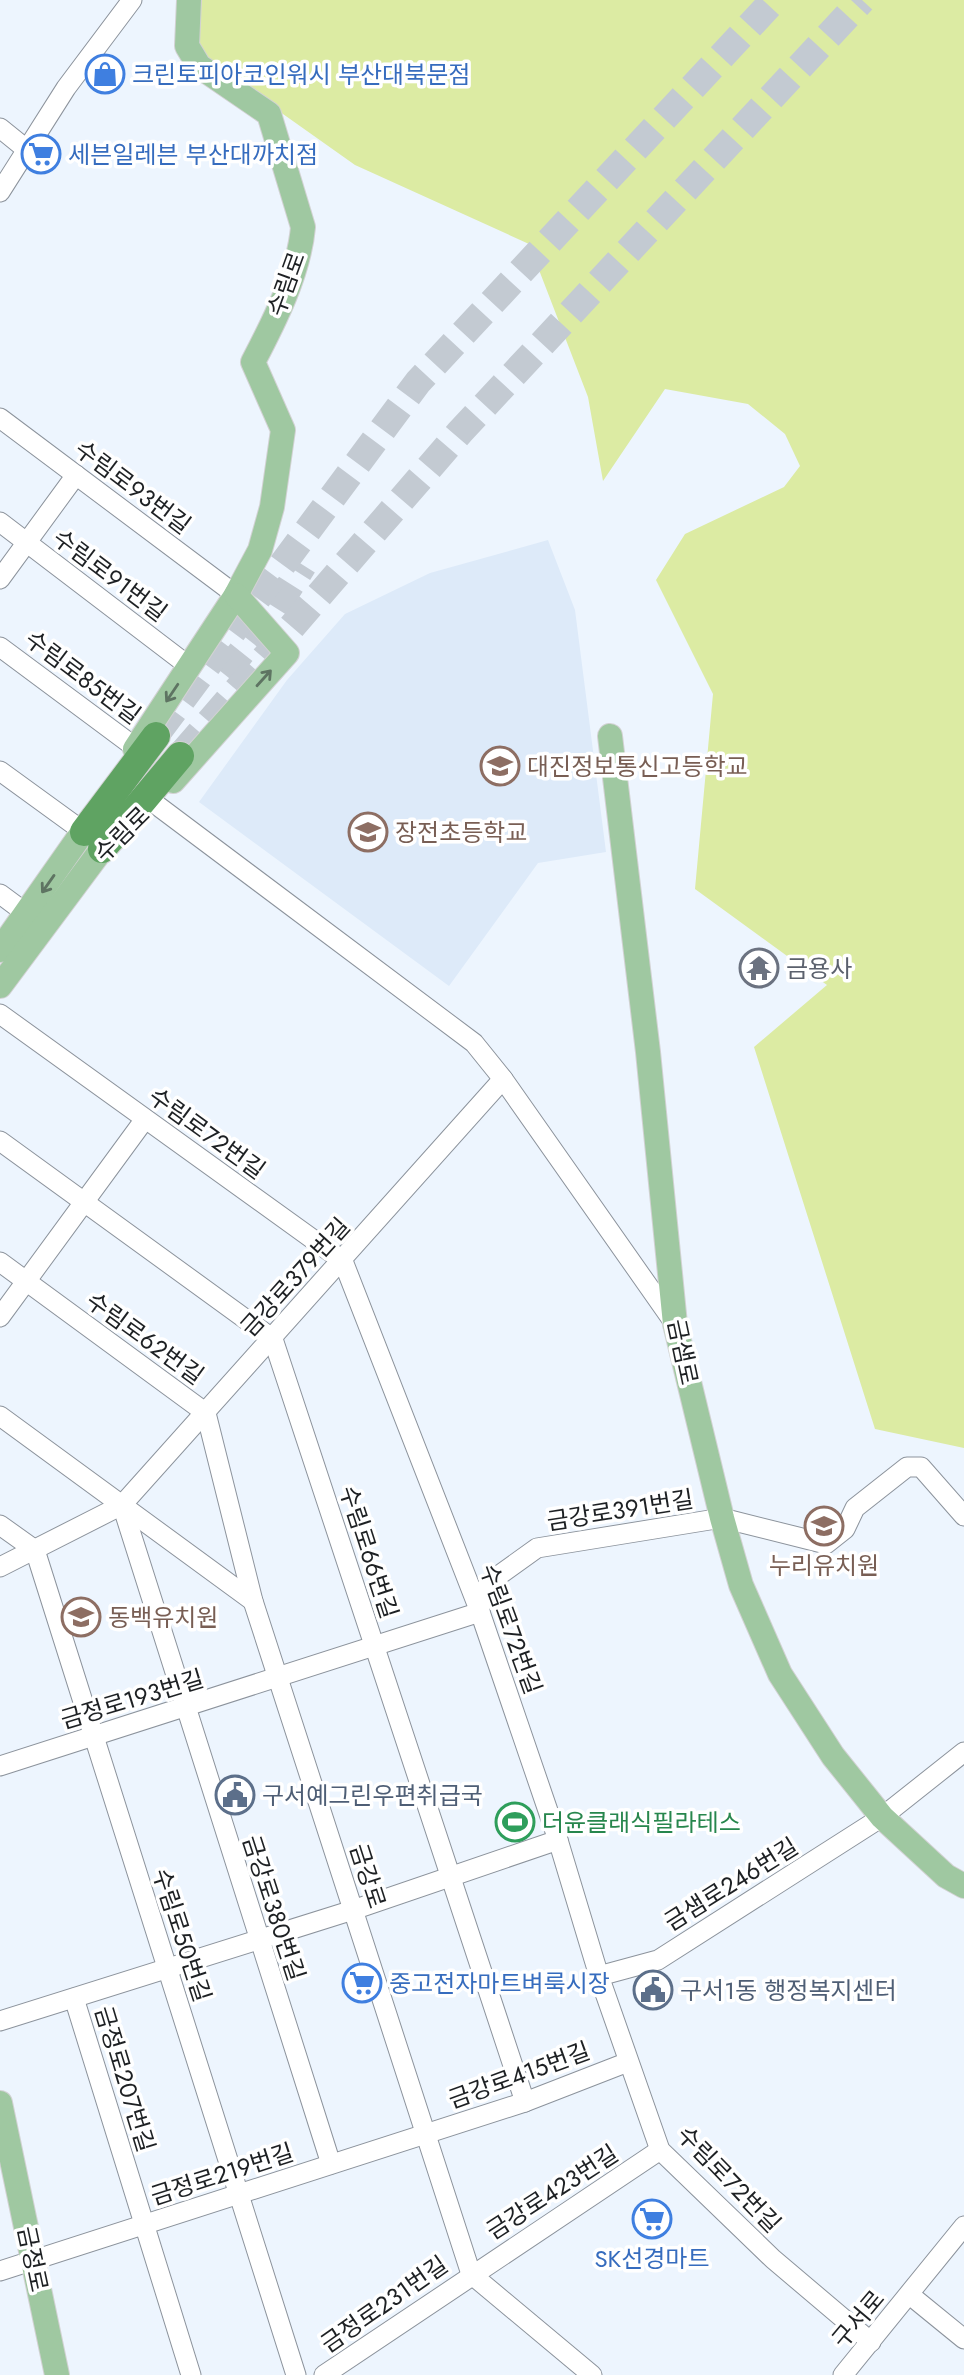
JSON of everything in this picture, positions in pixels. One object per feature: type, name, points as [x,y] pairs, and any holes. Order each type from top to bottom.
[{"type":"highway","points":[[93,841],[146,742]]},
{"type":"highway","points":[[93,841],[152,796],[180,756]]},
{"type":"main road","name":"수림로","points":[[146,742],[236,595],[260,550],[272,507],[283,430],[253,362],[269,332],[297,259],[303,227],[269,114],[200,66],[187,46],[189,0]]},
{"type":"main road","name":"수림로","points":[[152,796],[286,653],[236,595]]},
{"type":"main road","name":"금샘로","points":[[610,736],[648,1052],[675,1324],[741,1585],[780,1674],[834,1756],[882,1817],[946,1876],[964,1886]]},
{"type":"main road","name":"수림로","points":[[0,950],[27,914],[93,841]]},
{"type":"main road","name":"수림로","points":[[0,986],[93,841]]},
{"type":"main road","name":"금정로","points":[[0,2103],[57,2375]]},
{"type":"street","points":[[0,192],[26,149],[132,0]]},
{"type":"street","points":[[0,128],[26,149]]},
{"type":"street","name":"수림로93번길","points":[[0,418],[236,595]]},
{"type":"street","points":[[0,579],[76,475]]},
{"type":"street","name":"수림로91번길","points":[[0,522],[190,667]]},
{"type":"street","name":"수림로85번길","points":[[0,647],[146,742]]},
{"type":"street","points":[[0,771],[93,841]]},
{"type":"street","points":[[152,796],[474,1043],[503,1079],[675,1324]]},
{"type":"street","points":[[0,894],[27,914]]},
{"type":"street","name":"수림로72번길","points":[[0,1014],[343,1261],[480,1612],[558,1840],[599,1976],[660,2150],[773,2259],[871,2342]]},
{"type":"street","name":"금강로379번길","points":[[0,1567],[121,1505],[343,1261],[503,1079]]},
{"type":"street","points":[[0,1317],[145,1119]]},
{"type":"street","points":[[0,1141],[273,1339]]},
{"type":"street","name":"수림로62번길","points":[[0,1262],[206,1413],[253,1601]]},
{"type":"street","name":"수림로66번길","points":[[273,1339],[525,2102]]},
{"type":"street","points":[[0,1416],[253,1601]]},
{"type":"street","points":[[722,1518],[826,1544],[845,1529],[855,1507],[907,1467],[921,1467],[964,1516]]},
{"type":"street","name":"금강로380번길","points":[[121,1505],[331,2164]]},
{"type":"street","name":"금강로391번길","points":[[480,1612],[479,1597],[491,1581],[537,1548],[722,1518]]},
{"type":"street","points":[[0,1525],[34,1550]]},
{"type":"street","name":"수림로50번길","points":[[34,1550],[296,2375]]},
{"type":"street","name":"금강로","points":[[253,1601],[471,2274]]},
{"type":"street","points":[[279,1679],[480,1612]]},
{"type":"street","name":"금정로193번길","points":[[0,1766],[279,1679]]},
{"type":"street","name":"금샘로246번길","points":[[599,1976],[658,1960],[882,1817],[964,1752]]},
{"type":"street","name":"금정로207번길","points":[[0,2021],[353,1910],[558,1840]]},
{"type":"street","name":"금정로207번길","points":[[74,1998],[191,2375]]},
{"type":"street","name":"금강로415번길","points":[[426,2134],[525,2102],[628,2062]]},
{"type":"street","name":"금정로219번길","points":[[0,2271],[426,2134]]},
{"type":"street","name":"금강로423번길","points":[[471,2274],[660,2150]]},
{"type":"street","name":"구서로","points":[[843,2375],[964,2226]]},
{"type":"street","points":[[471,2274],[592,2375]]},
{"type":"street","name":"금정로231번길","points":[[324,2375],[471,2274]]},
{"type":"street","points":[[910,2295],[964,2339]]},
{"type":"shaded area","points":[[548,540],[575,610],[606,852],[538,863],[449,986],[199,802],[287,680],[345,614],[430,573]]},
{"type":"green space","points":[[199,0],[964,0],[964,1448],[875,1429],[754,1047],[827,985],[695,889],[713,694],[656,580],[685,534],[784,487],[800,466],[785,434],[748,404],[665,389],[603,481],[588,397],[529,244],[355,165],[208,61],[196,42]]},
{"type":"tunnel","points":[[157,733],[418,382],[774,0]]},
{"type":"tunnel","points":[[182,754],[460,432],[862,0]]},
{"type":"tunnel","points":[[224,674],[272,614],[303,565]]},
{"type":"place","name":"크린토피아코인워시 부산대북문점","points":[[105,74]]},
{"type":"place","name":"세븐일레븐 부산대까치점","points":[[41,154]]},
{"type":"place","name":"대진정보통신고등학교","points":[[500,766]]},
{"type":"place","name":"장전초등학교","points":[[368,832]]},
{"type":"place","name":"금용사","points":[[759,968]]},
{"type":"place","name":"누리유치원","points":[[824,1526]]},
{"type":"place","name":"동백유치원","points":[[81,1617]]},
{"type":"place","name":"구서예그린우편취급국","points":[[235,1795]]},
{"type":"place","name":"더윤클래식필라테스","points":[[515,1822]]},
{"type":"place","name":"중고전자마트벼룩시장","points":[[362,1983]]},
{"type":"place","name":"구서1동 행정복지센터","points":[[653,1990]]},
{"type":"place","name":"SK선경마트","points":[[652,2219]]}]
